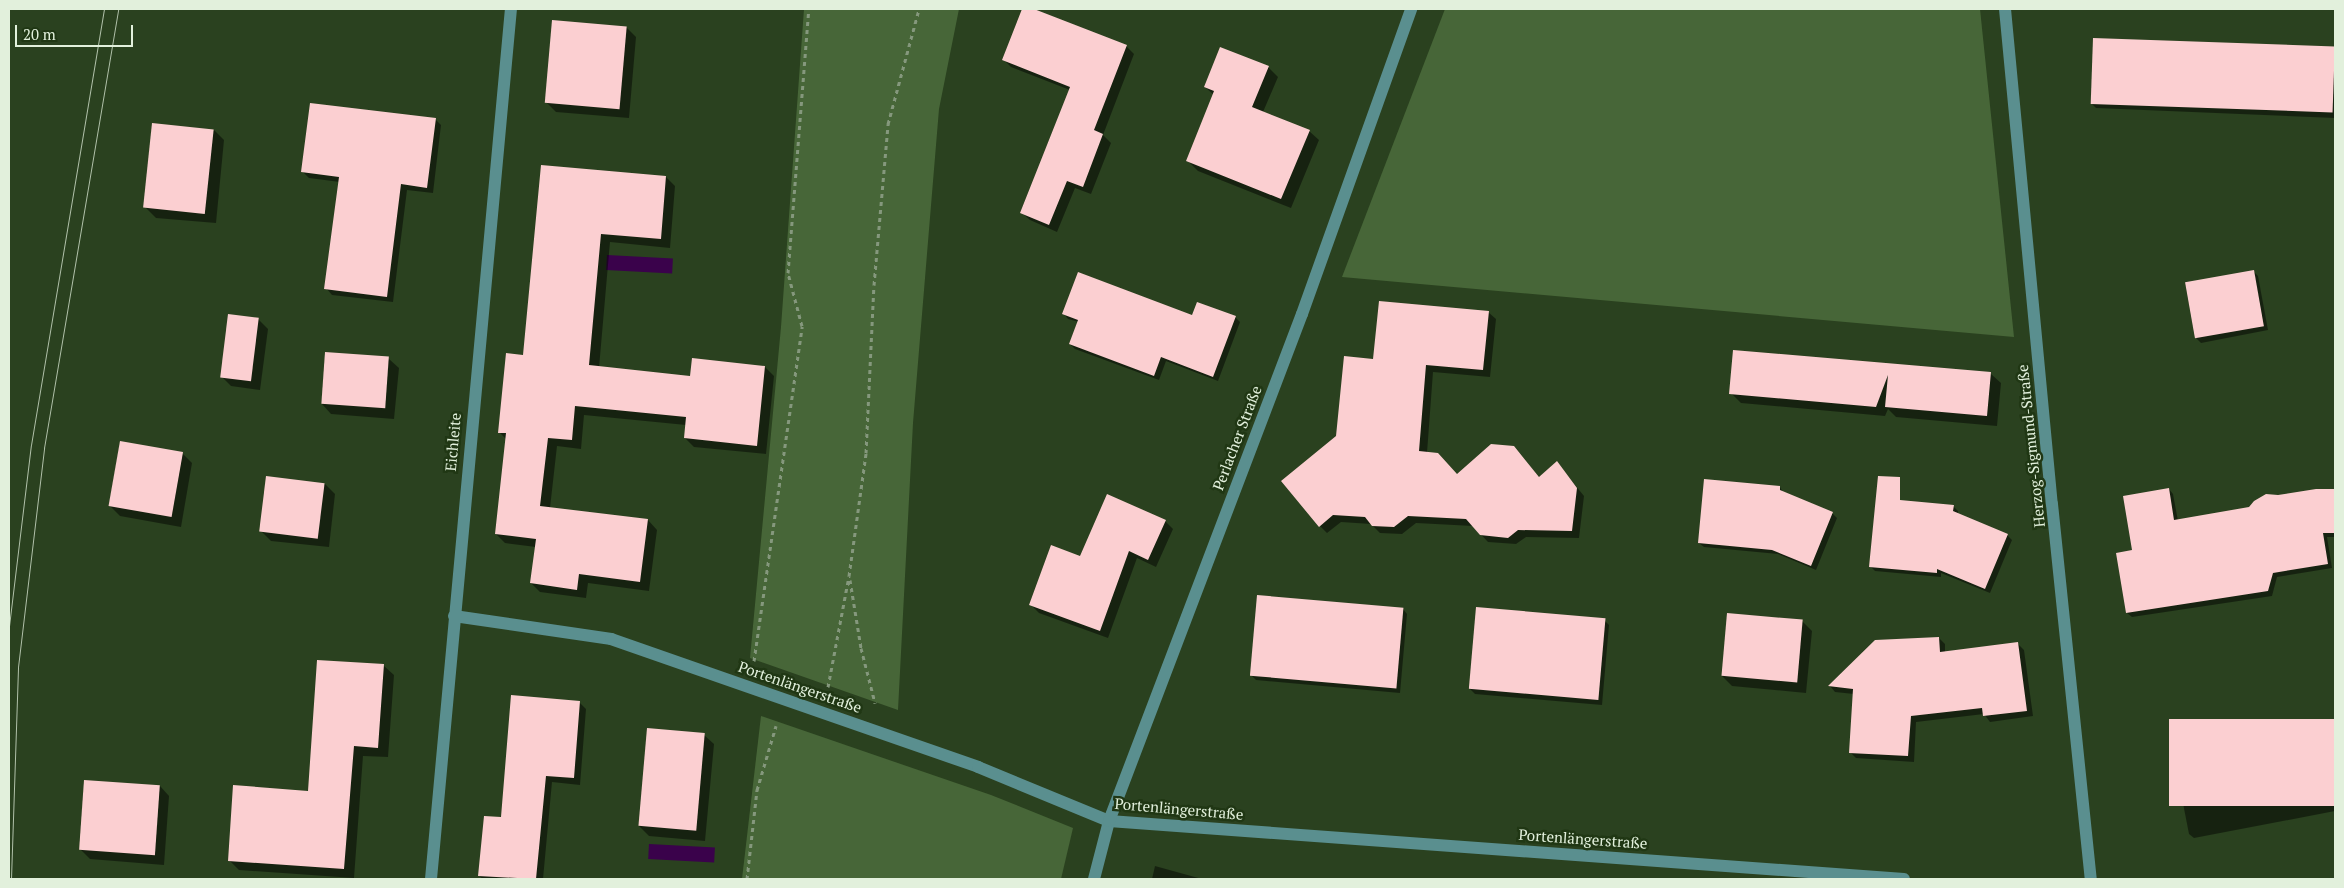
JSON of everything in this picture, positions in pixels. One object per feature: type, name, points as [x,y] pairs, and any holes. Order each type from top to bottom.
[{"type":"street","name":"Eichleite","points":[[431,879],[511,9]]},
{"type":"street","name":"Perlacher Straße","points":[[1094,879],[1109,821],[1302,314],[1412,9]]},
{"type":"street","name":"Herzog-Sigmund-Straße","points":[[2005,9],[2052,504],[2092,879]]},
{"type":"street","name":"Portenlängerstraße","points":[[454,616],[611,639],[978,766],[1109,821],[1904,879]]},
{"type":"path","points":[[751,687],[802,326],[788,273],[809,9]]},
{"type":"path","points":[[824,712],[849,576],[866,452],[874,285],[888,124],[919,9]]},
{"type":"path","points":[[849,576],[861,648],[883,733]]},
{"type":"path","points":[[747,879],[757,790],[784,699]]},
{"type":"green space","points":[[804,9],[959,9],[939,109],[913,423],[898,710],[750,658],[781,327]]},
{"type":"green space","points":[[1445,9],[1980,9],[2014,337],[1342,277]]},
{"type":"green space","points":[[761,716],[991,795],[1073,828],[1061,879],[742,879]]},
{"type":"shaded area","points":[[607,255],[673,258],[672,273],[606,270]]},
{"type":"shaded area","points":[[649,844],[715,847],[714,862],[648,859]]},
{"type":"building","points":[[1022,9],[1034,9],[1127,45],[1094,130],[1103,134],[1083,187],[1067,181],[1049,225],[1020,213],[1070,87],[1002,60]]},
{"type":"building","points":[[552,20],[627,27],[619,109],[545,103]]},
{"type":"building","points":[[2093,38],[2335,46],[2333,112],[2091,104]]},
{"type":"building","points":[[1220,47],[1269,66],[1252,107],[1310,130],[1281,199],[1186,161],[1214,91],[1204,87]]},
{"type":"building","points":[[310,103],[436,118],[427,188],[401,184],[387,297],[324,289],[339,177],[301,172]]},
{"type":"building","points":[[152,123],[214,129],[205,214],[143,208]]},
{"type":"building","points":[[541,165],[666,176],[661,239],[601,234],[589,365],[690,376],[692,358],[765,366],[757,446],[684,438],[686,417],[575,406],[572,440],[548,438],[540,506],[648,519],[640,582],[579,574],[577,590],[530,583],[536,539],[495,534],[506,433],[498,433],[506,353],[523,355]]},
{"type":"building","points":[[2254,270],[2264,326],[2195,338],[2185,282]]},
{"type":"building","points":[[1078,272],[1192,315],[1197,302],[1236,316],[1213,377],[1161,357],[1154,376],[1069,344],[1078,320],[1062,314]]},
{"type":"building","points":[[1379,301],[1489,311],[1483,370],[1426,365],[1419,451],[1438,453],[1457,474],[1491,444],[1514,446],[1539,477],[1557,461],[1577,488],[1572,531],[1518,530],[1508,538],[1480,535],[1466,519],[1408,516],[1394,527],[1372,526],[1365,517],[1333,515],[1319,527],[1281,481],[1336,436],[1344,356],[1373,359]]},
{"type":"building","points":[[228,314],[259,318],[251,381],[220,378]]},
{"type":"building","points":[[1733,350],[1991,372],[1987,416],[1885,407],[1888,375],[1876,407],[1729,394]]},
{"type":"building","points":[[325,352],[389,356],[385,408],[321,404]]},
{"type":"building","points":[[120,441],[183,452],[172,517],[109,506]]},
{"type":"building","points":[[266,476],[325,483],[318,539],[259,532]]},
{"type":"building","points":[[1878,476],[1900,477],[1900,500],[1954,505],[1953,511],[2008,534],[1985,589],[1937,569],[1937,573],[1869,567]]},
{"type":"building","points":[[1704,479],[1780,486],[1780,490],[1833,512],[1811,566],[1772,550],[1698,543]]},
{"type":"building","points":[[2169,488],[2174,520],[2249,507],[2254,501],[2266,494],[2278,495],[2316,489],[2335,489],[2335,533],[2323,533],[2328,564],[2273,573],[2268,591],[2126,613],[2116,553],[2132,550],[2123,496]]},
{"type":"building","points":[[1107,494],[1166,520],[1148,560],[1129,551],[1100,631],[1029,605],[1051,545],[1080,556]]},
{"type":"building","points":[[1257,595],[1403,608],[1396,689],[1250,676]]},
{"type":"building","points":[[1476,607],[1606,618],[1598,700],[1469,689]]},
{"type":"building","points":[[1727,613],[1803,620],[1797,682],[1722,676]]},
{"type":"building","points":[[1939,637],[1940,652],[2018,642],[2027,711],[1983,716],[1982,708],[1911,716],[1908,756],[1849,753],[1853,689],[1828,686],[1875,640]]},
{"type":"building","points":[[317,660],[384,664],[378,748],[354,746],[344,869],[228,861],[233,785],[308,791]]},
{"type":"building","points":[[511,695],[580,701],[574,778],[546,776],[536,879],[478,876],[484,816],[501,817]]},
{"type":"building","points":[[2169,719],[2335,719],[2335,806],[2169,806]]},
{"type":"building","points":[[647,728],[705,733],[696,831],[638,826]]},
{"type":"building","points":[[84,780],[160,785],[155,855],[79,850]]},
{"type":"tram line","points":[[9,626],[31,445],[104,9]]},
{"type":"tram line","points":[[11,879],[18,667],[44,448],[118,9]]}]
